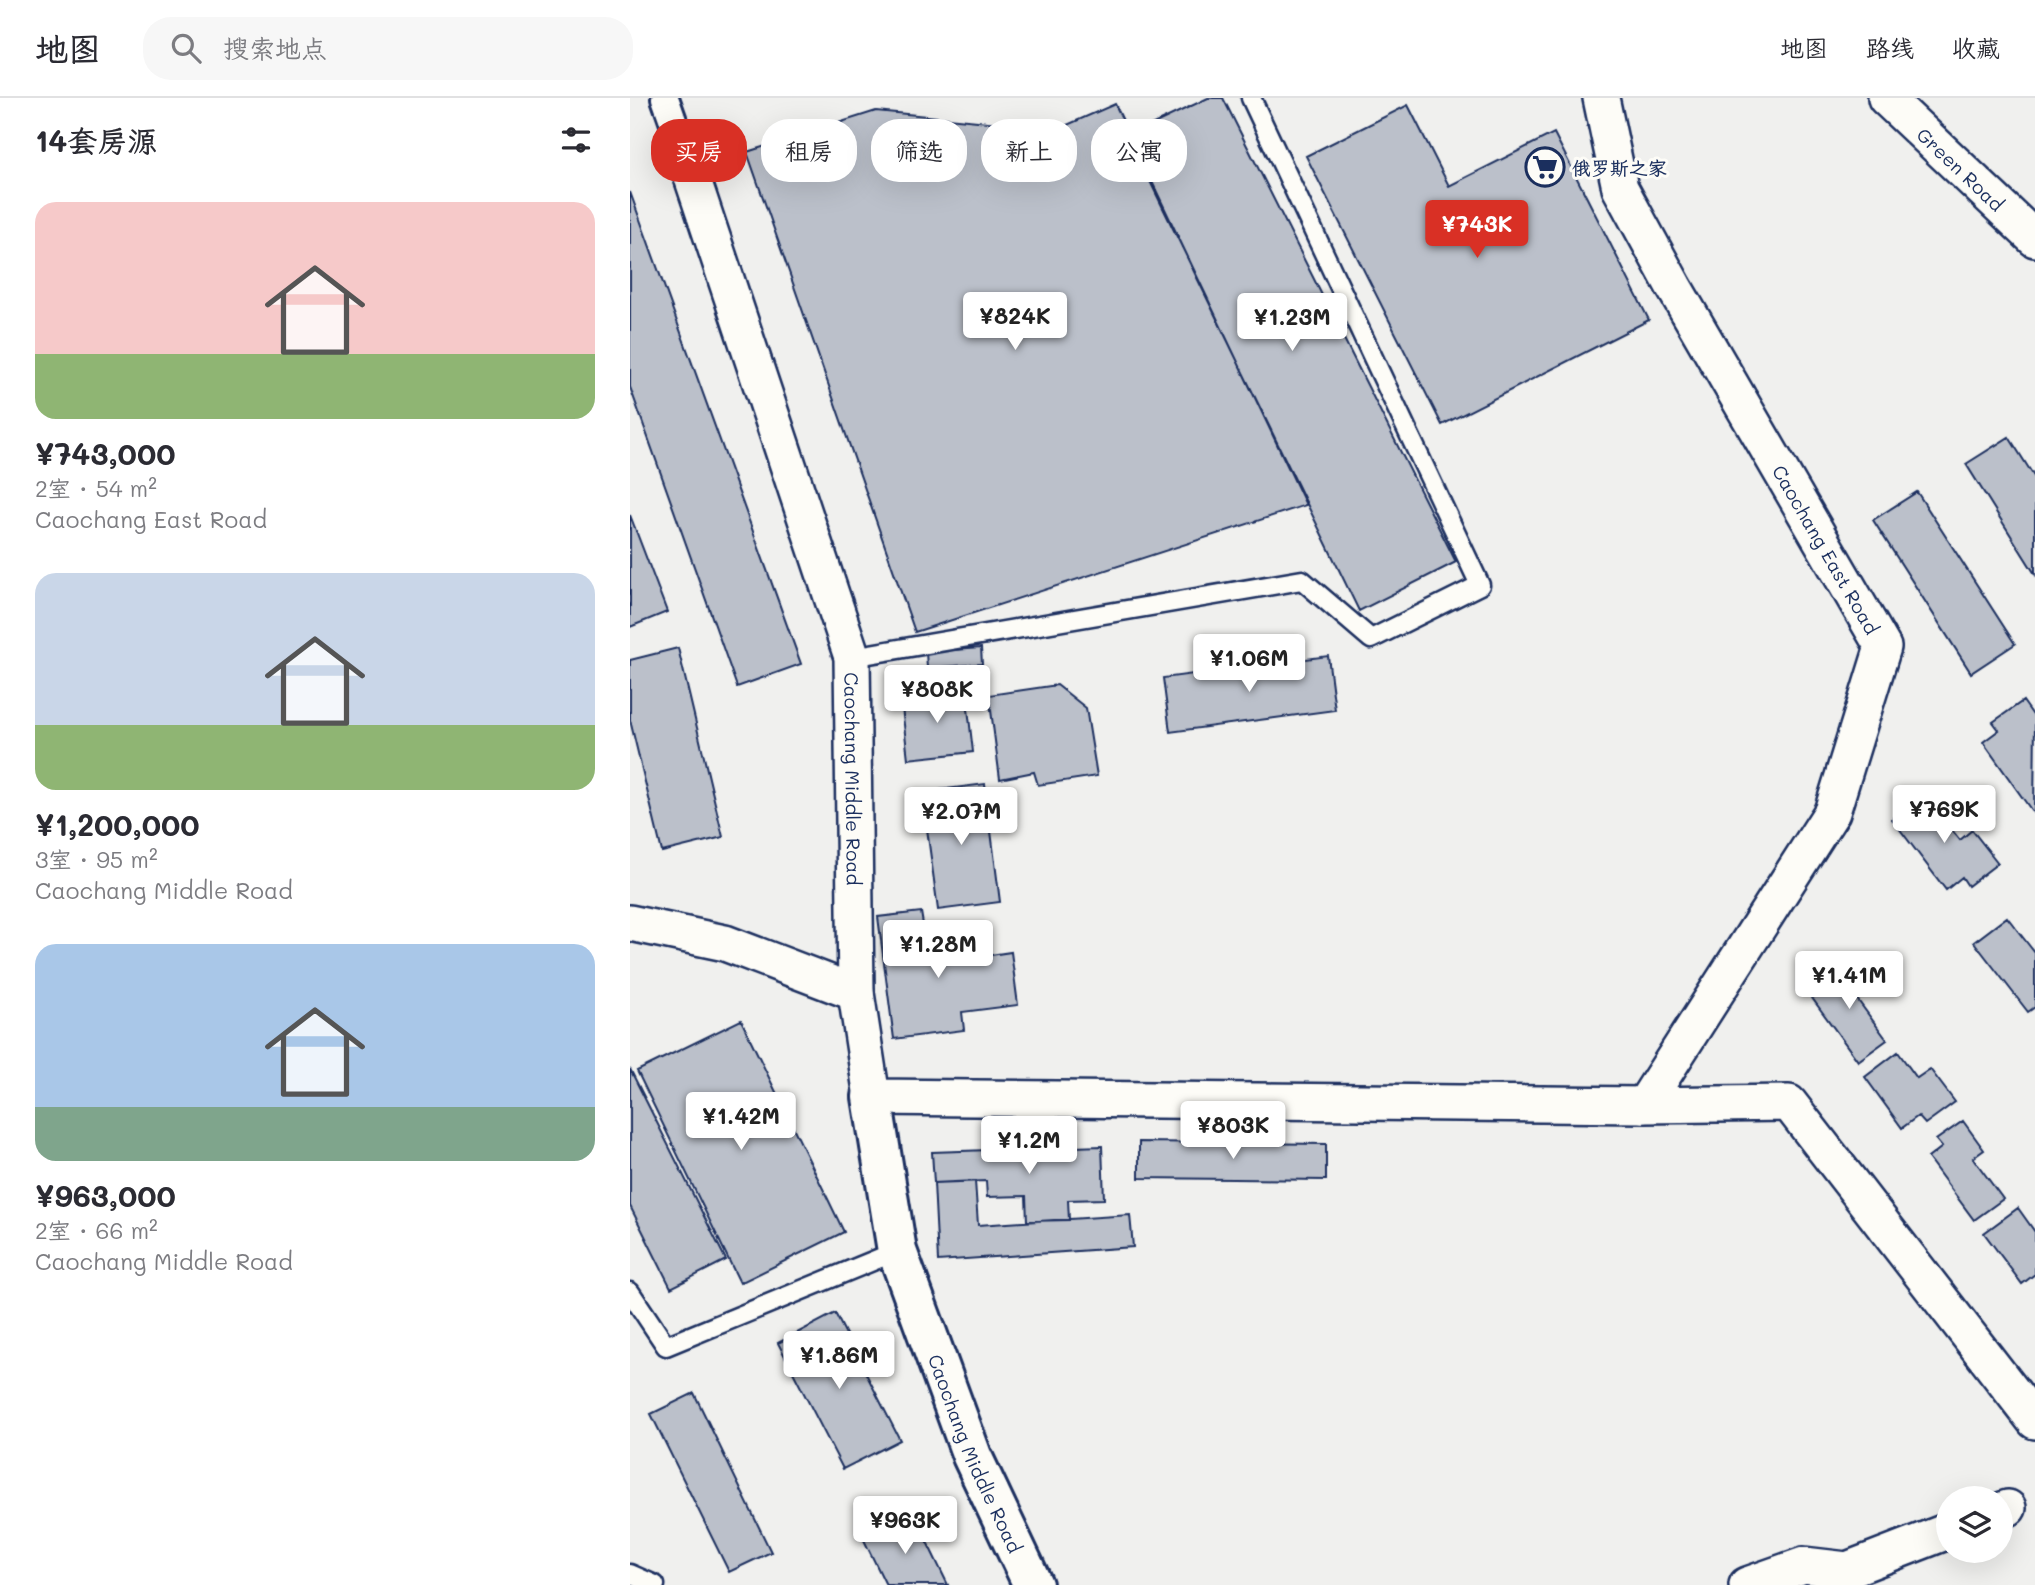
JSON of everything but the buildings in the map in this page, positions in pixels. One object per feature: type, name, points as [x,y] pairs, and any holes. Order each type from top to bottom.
[{"type":"street","name":"Caochang Middle Road","points":[[665,98],[672,119]]},
{"type":"street","name":"Caochang East Road","points":[[1601,98],[1619,188],[1883,646],[1832,812],[1644,1105]]},
{"type":"street","name":"Green Road","points":[[1886,98],[2035,239]]},
{"type":"street","name":"Caochang Middle Road","points":[[694,182],[852,657],[856,993],[897,1251],[972,1456],[1033,1585]]},
{"type":"street","points":[[630,923],[725,943],[856,993]]},
{"type":"street","points":[[872,1097],[1644,1105],[1790,1103],[2035,1421]]},
{"type":"street","points":[[1747,1585],[1804,1565],[1847,1570],[1936,1536]]},
{"type":"lane","points":[[852,657],[1301,580],[1371,639],[1480,585],[1251,98]]},
{"type":"lane","points":[[630,1292],[666,1346],[897,1251]]},
{"type":"lane","points":[[630,1574],[654,1585]]},
{"type":"place","name":"俄罗斯之家","points":[[1545,167]]}]
